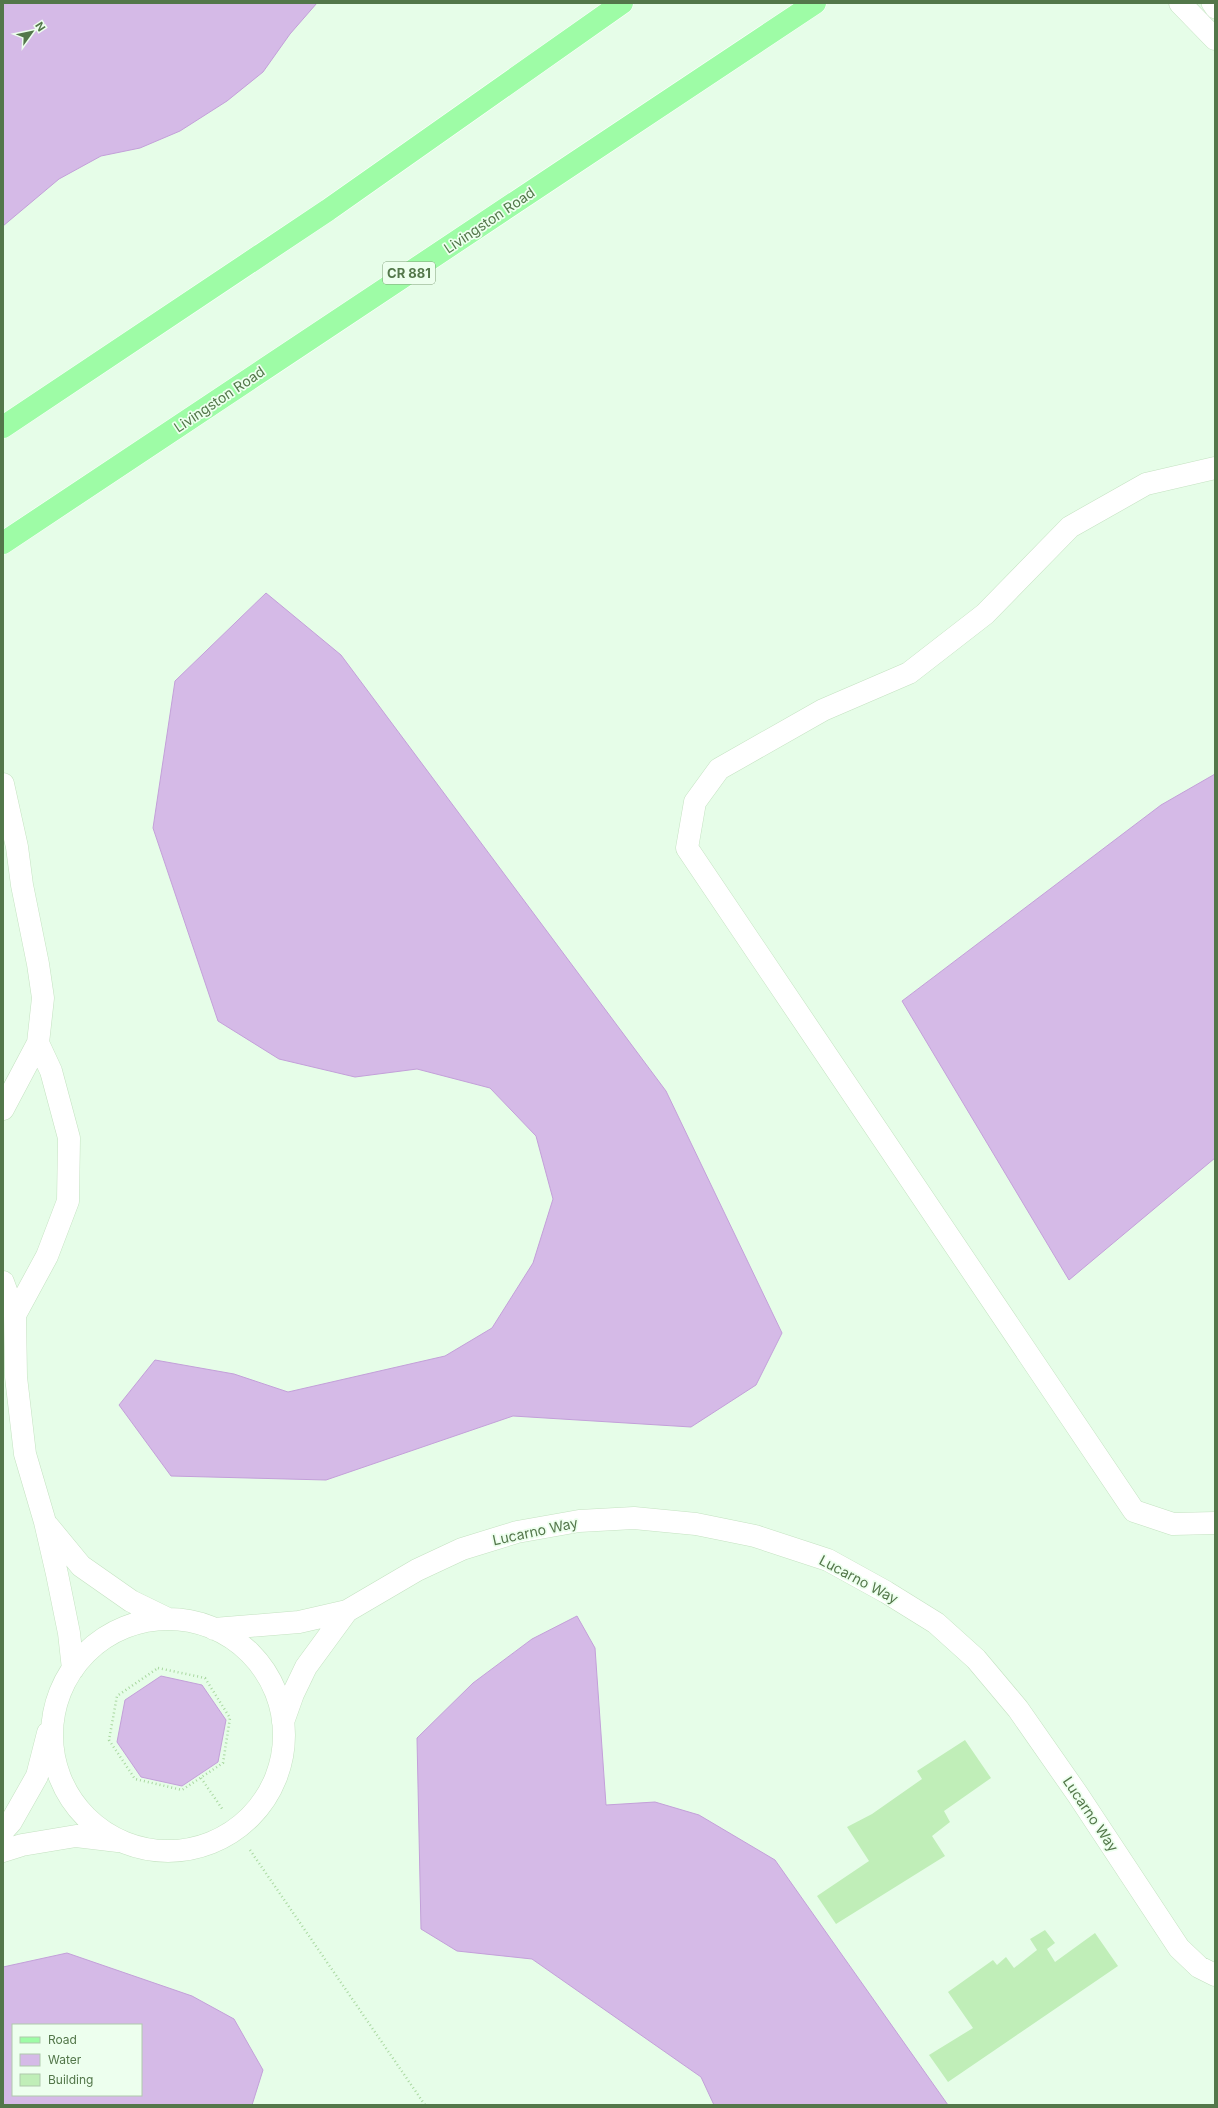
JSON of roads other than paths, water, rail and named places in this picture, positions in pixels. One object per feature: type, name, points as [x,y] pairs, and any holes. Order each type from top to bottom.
[{"type":"main road","points":[[3,428],[328,210],[622,3]]},
{"type":"main road","name":"Livingston Road","points":[[3,543],[815,3]]},
{"type":"street","points":[[1180,3],[1215,39]]},
{"type":"street","points":[[1215,468],[1146,484],[1070,527],[985,614],[909,673],[823,710],[719,770],[695,802],[687,848],[1134,1511],[1173,1524],[1215,1523]]},
{"type":"street","points":[[3,784],[17,847],[22,885],[38,964],[42,998],[38,1043],[3,1109]]},
{"type":"street","points":[[3,865],[22,885]]},
{"type":"street","points":[[15,1315],[47,1256],[68,1201],[69,1138],[50,1071],[38,1043]]},
{"type":"street","points":[[3,1282],[15,1315],[16,1377],[25,1454],[45,1522],[69,1633],[73,1669]]},
{"type":"street","name":"Lucarno Way","points":[[214,1628],[299,1622],[347,1610],[417,1570],[462,1549],[517,1532],[579,1521],[634,1518],[696,1524],[755,1536],[828,1560],[886,1592],[936,1623],[976,1659],[1022,1715],[1179,1948],[1199,1968],[1215,1975]]},
{"type":"street","points":[[45,1522],[81,1566],[131,1601],[168,1619]]},
{"type":"street","name":"Lucarno Way","points":[[283,1722],[293,1694],[306,1667],[347,1610]]},
{"type":"street","points":[[3,1831],[11,1822],[37,1776],[61,1689],[73,1669],[94,1646],[114,1632],[131,1625],[168,1619],[191,1621],[214,1628],[243,1647],[262,1668],[274,1688],[280,1705],[283,1722],[284,1742],[281,1762],[265,1799],[253,1814],[236,1829],[201,1846],[182,1850],[162,1850],[123,1841],[76,1836],[22,1845],[3,1851]]},
{"type":"street","points":[[54,1711],[52,1730],[53,1750],[65,1788],[76,1805],[90,1819],[105,1832],[123,1841]]},
{"type":"lane","points":[[1211,3],[1215,9]]},
{"type":"water","points":[[3,3],[317,3],[290,34],[263,72],[227,101],[180,131],[140,148],[101,156],[59,179],[3,226]]},
{"type":"water","points":[[266,593],[341,655],[666,1091],[782,1333],[756,1385],[691,1427],[513,1416],[326,1480],[171,1476],[119,1405],[155,1360],[234,1374],[288,1392],[445,1356],[492,1328],[533,1263],[553,1199],[536,1136],[490,1088],[417,1069],[355,1077],[279,1059],[218,1021],[153,828],[175,681]]},
{"type":"water","points":[[1215,774],[1215,1158],[1069,1280],[902,1001],[1161,805]]},
{"type":"water","points":[[577,1616],[595,1648],[606,1805],[655,1802],[699,1815],[775,1860],[948,2105],[714,2105],[701,2077],[532,1959],[457,1951],[421,1929],[417,1738],[473,1683],[532,1639]]},
{"type":"water","points":[[161,1676],[202,1685],[226,1720],[218,1762],[182,1786],[141,1777],[117,1742],[125,1700]]},
{"type":"water","points":[[67,1953],[192,1996],[234,2019],[263,2070],[252,2105],[3,2105],[3,1967]]}]
